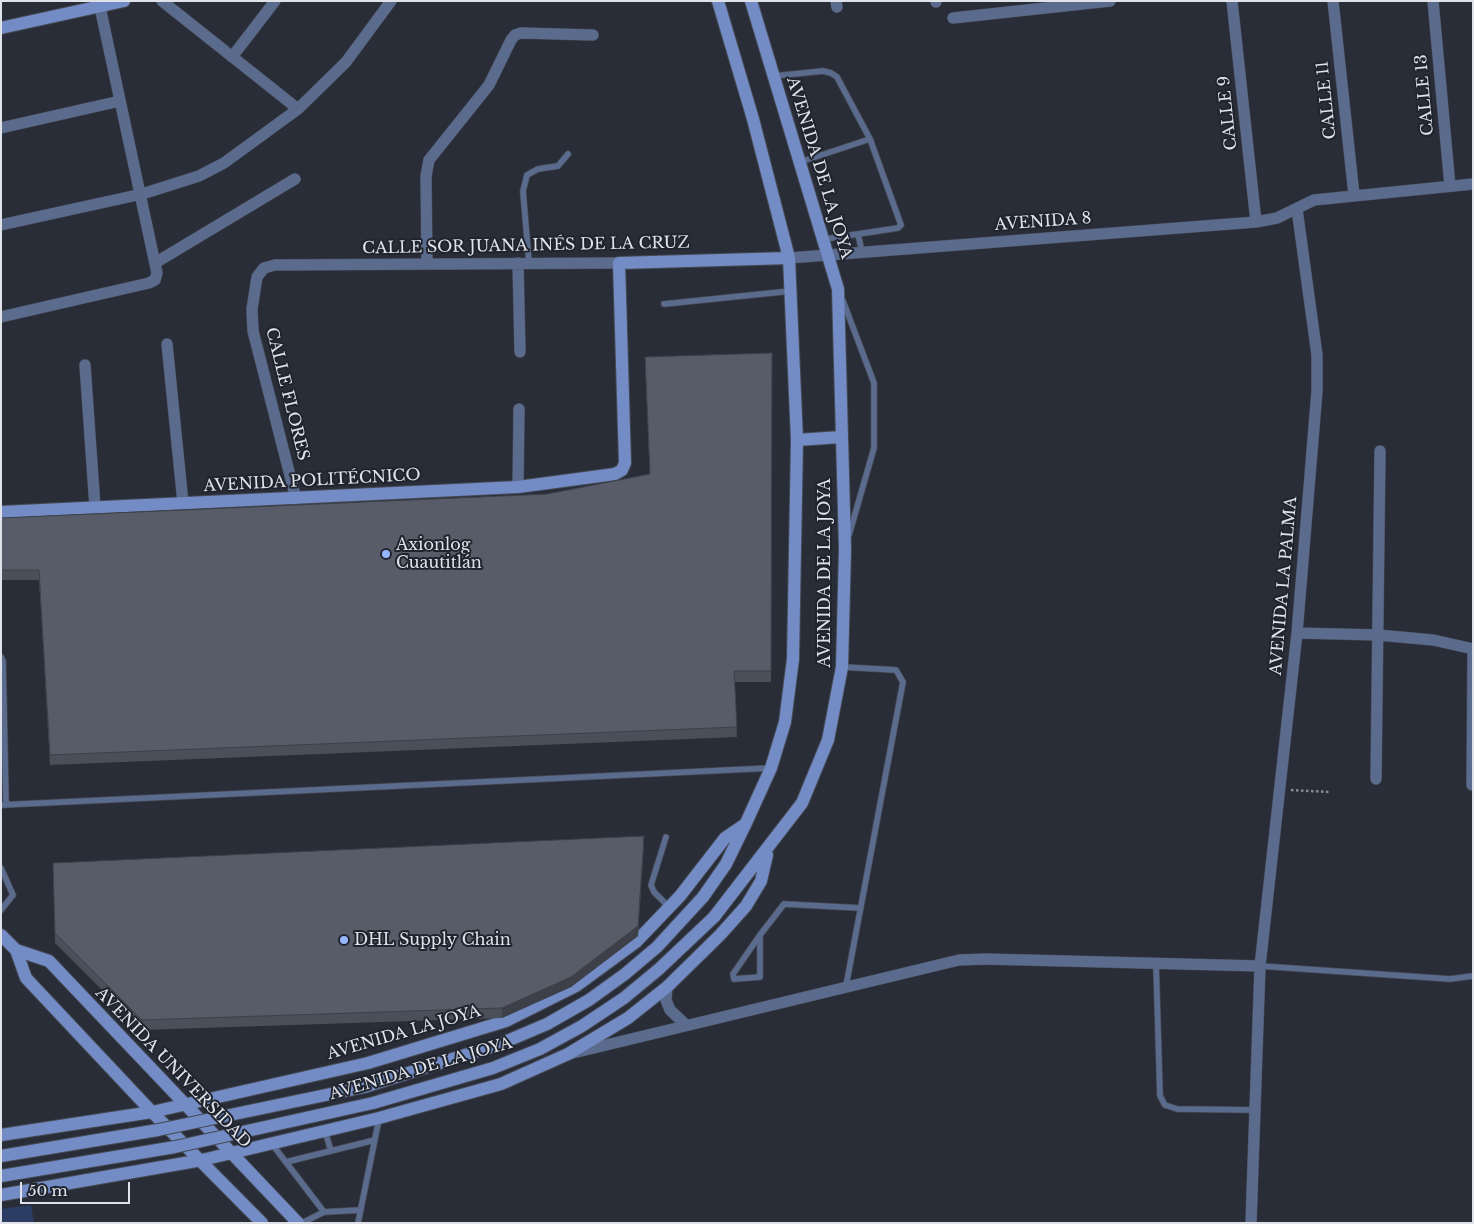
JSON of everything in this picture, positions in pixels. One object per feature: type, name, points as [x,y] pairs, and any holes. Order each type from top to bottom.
[{"type":"main road","points":[[1,28],[124,1]]},
{"type":"main road","name":"AVENIDA DE LA JOYA","points":[[1,1156],[158,1130],[364,1087],[500,1044],[547,1024],[589,1000],[625,974],[656,947],[703,897],[726,864],[771,768],[785,722],[793,659],[797,440],[789,258],[754,120],[718,1]]},
{"type":"main road","name":"AVENIDA DE LA JOYA","points":[[1,1176],[175,1147],[373,1103],[493,1068],[540,1049],[624,998],[714,917],[768,850],[802,803],[828,740],[842,667],[844,549],[838,288],[825,239],[751,1]]},
{"type":"main road","name":"CALLE SOR JUANA INÉS DE LA CRUZ","points":[[619,263],[789,258]]},
{"type":"main road","name":"AVENIDA POLITÉCNICO","points":[[1,512],[518,487],[615,474],[622,470],[625,463],[619,263]]},
{"type":"main road","points":[[797,440],[841,436]]},
{"type":"main road","name":"AVENIDA LA JOYA","points":[[1,1135],[152,1112],[368,1063],[506,1021],[576,986],[636,942],[669,907],[725,838],[746,823]]},
{"type":"main road","points":[[1,1195],[202,1160],[379,1118],[501,1084],[568,1054],[628,1018],[667,987],[720,935],[746,906],[761,880],[768,850]]},
{"type":"main road","name":"AVENIDA UNIVERSIDAD","points":[[1,935],[16,950],[26,978],[152,1112],[202,1160],[262,1223]]},
{"type":"main road","name":"AVENIDA UNIVERSIDAD","points":[[16,950],[49,961],[298,1223]]},
{"type":"street","points":[[162,1],[298,109]]},
{"type":"street","points":[[232,56],[275,1]]},
{"type":"street","points":[[1,225],[142,194],[199,176],[224,163],[298,109],[346,62],[391,1]]},
{"type":"street","points":[[953,18],[1031,5],[1110,1]]},
{"type":"street","name":"CALLE 9","points":[[1232,1],[1256,222]]},
{"type":"street","name":"CALLE 11","points":[[1334,1],[1354,195]]},
{"type":"street","name":"CALLE 13","points":[[1433,1],[1450,186]]},
{"type":"street","points":[[1,317],[149,283],[155,280],[157,273],[142,194],[100,7]]},
{"type":"street","points":[[427,264],[426,176],[429,160],[490,85],[515,35],[521,33],[593,35]]},
{"type":"street","points":[[1,128],[120,101]]},
{"type":"street","points":[[155,263],[295,179]]},
{"type":"street","points":[[1297,209],[1314,200],[1473,184]]},
{"type":"street","name":"AVENIDA 8","points":[[789,258],[1256,222],[1277,218],[1297,209]]},
{"type":"street","name":"AVENIDA LA PALMA","points":[[1251,1223],[1260,966],[1297,634],[1317,392],[1317,355],[1297,209]]},
{"type":"street","points":[[520,352],[523,263]]},
{"type":"street","name":"CALLE SOR JUANA INÉS DE LA CRUZ","points":[[264,268],[275,265],[619,263]]},
{"type":"street","name":"CALLE FLORES","points":[[264,268],[256,277],[252,309],[253,331],[296,499]]},
{"type":"street","points":[[167,344],[182,503]]},
{"type":"street","points":[[85,365],[95,507]]},
{"type":"street","points":[[518,487],[519,409]]},
{"type":"street","points":[[1376,779],[1380,451]]},
{"type":"street","points":[[1297,634],[1378,635],[1433,640],[1473,649],[1472,785]]},
{"type":"street","points":[[568,1054],[846,986],[968,960],[1260,966]]},
{"type":"street","points":[[667,987],[666,1000],[670,1010],[686,1025]]},
{"type":"lane","points":[[774,76],[823,71],[831,73],[837,78],[870,139],[901,226],[825,239]]},
{"type":"lane","points":[[800,162],[870,139]]},
{"type":"lane","points":[[523,263],[523,191],[527,174],[538,169],[558,166],[568,154]]},
{"type":"lane","points":[[858,234],[862,252]]},
{"type":"lane","points":[[838,288],[874,383],[874,448],[844,549]]},
{"type":"lane","points":[[664,304],[791,291]]},
{"type":"lane","points":[[1,657],[3,661],[4,805],[771,768]]},
{"type":"lane","points":[[842,667],[896,670],[903,682],[846,986]]},
{"type":"lane","points":[[666,837],[651,885],[654,892],[669,907]]},
{"type":"lane","points":[[1,868],[13,895],[1,910]]},
{"type":"lane","points":[[760,935],[760,977],[734,979],[733,974],[760,935],[782,906],[788,903],[860,908]]},
{"type":"lane","points":[[1156,963],[1160,1096],[1165,1105],[1178,1110],[1255,1110]]},
{"type":"lane","points":[[1260,966],[1450,979],[1473,976]]},
{"type":"lane","points":[[358,1223],[379,1118]]},
{"type":"lane","points":[[325,1131],[331,1151]]},
{"type":"lane","points":[[286,1162],[374,1140]]},
{"type":"lane","points":[[272,1144],[324,1212]]},
{"type":"lane","points":[[302,1223],[324,1212],[361,1210]]},
{"type":"path","points":[[1281,790],[1330,792]]},
{"type":"shaded area","points":[[31,1205],[34,1223],[1,1223],[1,1209]]},
{"type":"building","name":"Axionlog Cuautitlán","points":[[772,353],[771,671],[734,671],[737,727],[50,755],[39,570],[1,570],[1,518],[547,494],[650,474],[645,357]]},
{"type":"building","name":"DHL Supply Chain","points":[[644,836],[638,926],[571,977],[502,1008],[142,1020],[55,933],[53,863]]},
{"type":"place","name":"Axionlog Cuautitlán","points":[[386,554]]},
{"type":"place","name":"DHL Supply Chain","points":[[344,940]]}]
